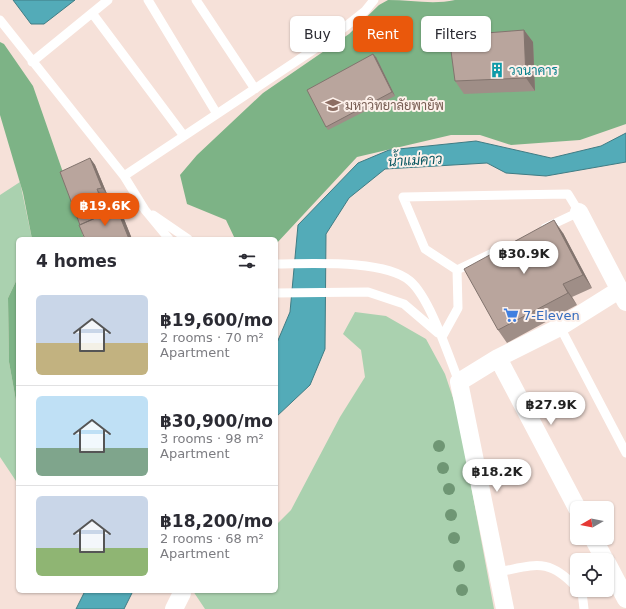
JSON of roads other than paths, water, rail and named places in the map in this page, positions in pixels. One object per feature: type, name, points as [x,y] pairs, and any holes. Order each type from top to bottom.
[{"type":"street","points":[[505,609],[459,382],[498,358],[623,296],[578,212]]},
{"type":"street","points":[[498,358],[574,501]]},
{"type":"street","points":[[614,576],[626,599]]},
{"type":"lane","points":[[32,62],[108,0]]},
{"type":"lane","points":[[148,0],[217,114]]},
{"type":"lane","points":[[196,0],[255,88]]},
{"type":"lane","points":[[124,176],[331,38],[365,11],[374,0]]},
{"type":"lane","points":[[92,13],[184,136]]},
{"type":"lane","points":[[0,20],[124,176],[145,210],[166,237]]},
{"type":"lane","points":[[457,270],[425,249],[403,197],[568,194],[578,212],[536,232]]},
{"type":"lane","points":[[145,210],[185,237]]},
{"type":"lane","points":[[457,270],[514,242]]},
{"type":"lane","points":[[278,264],[331,264],[378,268],[394,273],[410,281],[422,296],[442,337],[459,382]]},
{"type":"lane","points":[[442,337],[458,308],[457,270]]},
{"type":"lane","points":[[278,293],[368,292],[404,304],[442,337]]},
{"type":"lane","points":[[560,327],[626,453]]},
{"type":"lane","points":[[498,572],[545,565],[563,573],[570,580]]},
{"type":"lane","points":[[583,597],[584,609]]},
{"type":"water","points":[[13,0],[75,0],[44,24],[31,24]]},
{"type":"water","name":"น้ำแม่คาว","points":[[626,133],[626,162],[546,176],[506,173],[487,163],[385,169],[349,198],[326,234],[325,349],[310,385],[278,415],[278,340],[290,312],[298,225],[358,163],[389,150],[476,141],[551,158],[601,146]]},
{"type":"water","points":[[84,593],[132,593],[124,609],[76,609]]},
{"type":"place","name":"วจนาคาร","points":[[497,70]]},
{"type":"place","name":"มหาวิทยาลัยพายัพ","points":[[333,105]]},
{"type":"place","name":"7-Eleven","points":[[511,315]]}]
